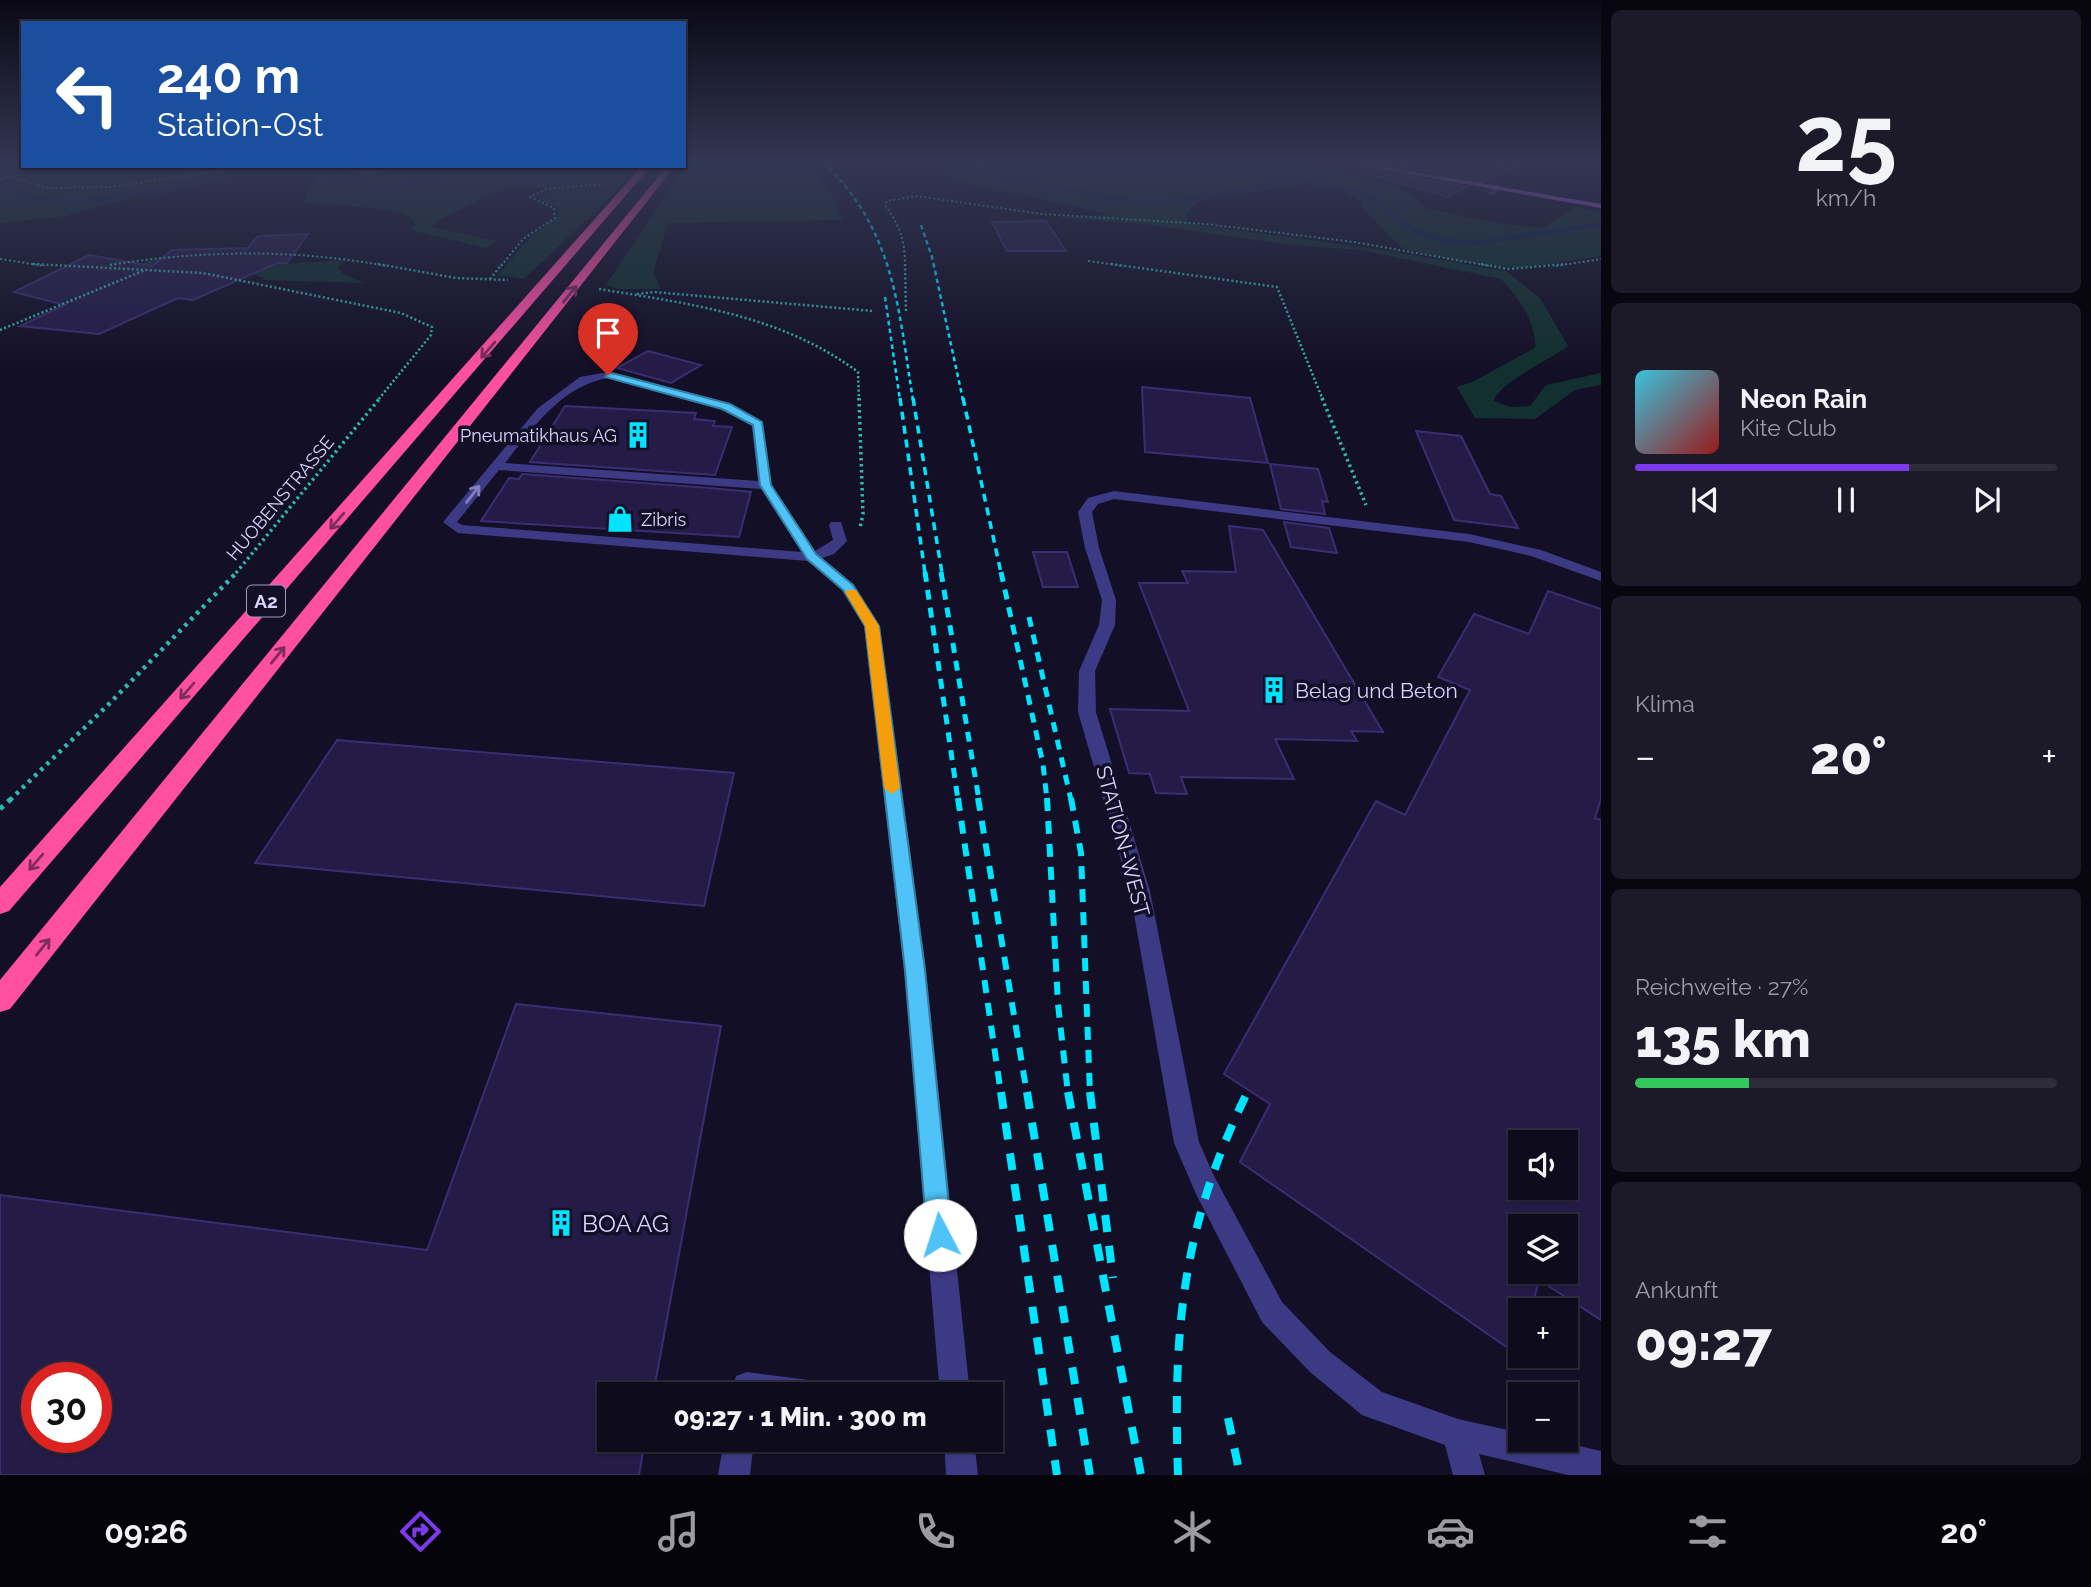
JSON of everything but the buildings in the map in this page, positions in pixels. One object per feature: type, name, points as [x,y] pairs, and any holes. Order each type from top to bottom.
[{"type":"highway","name":"A2","points":[[0,904],[591,231]]},
{"type":"highway","name":"A2","points":[[0,1000],[619,231]]},
{"type":"street","points":[[836,525],[840,541],[829,551],[812,557],[458,529],[450,522],[542,410],[584,379],[608,375],[726,407],[758,424],[765,485],[812,557],[849,588],[872,626],[915,970],[954,1382]]},
{"type":"street","points":[[495,466],[765,485]]},
{"type":"street","name":"STATION-WEST","points":[[1601,577],[1562,559],[1509,544],[1374,525],[1114,495],[1093,501],[1085,512],[1092,548],[1110,600],[1107,625],[1087,671],[1087,712],[1140,891],[1184,1131],[1205,1185],[1272,1312],[1320,1362],[1373,1404],[1458,1434],[1601,1467]]},
{"type":"street","points":[[1458,1434],[1469,1475]]},
{"type":"street","points":[[734,1475],[737,1452]]},
{"type":"path","points":[[490,279],[523,239],[535,231]]},
{"type":"path","points":[[902,231],[905,241],[906,312]]},
{"type":"path","points":[[1263,231],[1508,269],[1549,267],[1601,259]]},
{"type":"path","points":[[102,267],[147,259],[184,257],[320,256],[380,263],[453,278],[508,280]]},
{"type":"path","points":[[0,259],[45,266],[146,269]]},
{"type":"path","points":[[1088,261],[1277,287],[1374,525]]},
{"type":"path","points":[[0,330],[146,269]]},
{"type":"path","name":"HUOBENSTRASSE","points":[[0,809],[110,703],[243,566],[432,335],[432,327],[401,313],[249,281],[146,269]]},
{"type":"path","points":[[599,289],[743,316],[777,326],[845,361],[858,372],[863,514],[858,539]]},
{"type":"path","points":[[632,295],[654,292],[873,312]]},
{"type":"green space","points":[[414,231],[449,231],[497,241],[486,248]]},
{"type":"green space","points":[[539,231],[575,231],[524,279],[498,275],[525,243]]},
{"type":"green space","points":[[642,231],[666,231],[653,273],[661,289],[618,289],[606,285]]},
{"type":"green space","points":[[1192,231],[1240,231],[1389,251],[1506,271],[1540,298],[1568,346],[1515,379],[1494,401],[1510,407],[1530,406],[1546,385],[1601,373],[1601,385],[1575,390],[1535,419],[1475,418],[1457,387],[1472,382],[1535,348],[1530,320],[1501,279],[1360,250],[1292,245]]},
{"type":"green space","points":[[1385,231],[1601,231],[1601,256],[1518,268],[1460,262],[1402,248]]},
{"type":"green space","points":[[284,259],[280,264],[346,260],[338,266],[342,273],[364,283],[261,280],[265,278],[247,273],[135,265],[152,260]]},
{"type":"waterway","points":[[1414,231],[1446,241],[1475,243],[1556,231]]},
{"type":"railway","points":[[873,231],[897,302],[913,400]]},
{"type":"railway","points":[[923,231],[932,257],[963,400]]},
{"type":"railway","points":[[885,297],[900,400]]},
{"type":"railway","points":[[900,398],[925,573]]},
{"type":"railway","points":[[913,398],[942,573]]},
{"type":"railway","points":[[963,398],[1001,573]]},
{"type":"railway","points":[[925,572],[958,800]]},
{"type":"railway","points":[[941,572],[979,800]]},
{"type":"railway","points":[[1001,572],[1043,764],[1047,800]]},
{"type":"railway","points":[[1029,617],[1071,800]]},
{"type":"railway","points":[[958,798],[1001,1094]]},
{"type":"railway","points":[[978,798],[1027,1094]]},
{"type":"railway","points":[[1047,798],[1058,1004],[1068,1094]]},
{"type":"railway","points":[[1071,798],[1081,853],[1090,1094]]},
{"type":"railway","points":[[1001,1092],[1057,1475]]},
{"type":"railway","points":[[1027,1092],[1090,1475]]},
{"type":"railway","points":[[1068,1092],[1141,1475]]},
{"type":"railway","points":[[1090,1092],[1113,1278]]},
{"type":"railway","points":[[1178,1475],[1178,1373],[1186,1280],[1208,1190],[1224,1144],[1246,1095]]},
{"type":"railway","points":[[1228,1418],[1240,1475]]},
{"type":"slow traffic","points":[[851,592],[872,626],[892,788]]},
{"type":"place","name":"Pneumatikhaus AG","points":[[638,435]]},
{"type":"place","name":"Zibris","points":[[620,519]]},
{"type":"place","name":"Belag und Beton","points":[[1274,690]]},
{"type":"place","name":"BOA AG","points":[[561,1223]]},
{"type":"route","points":[[608,375],[726,407],[758,424],[762,437],[765,485],[812,557],[849,588],[872,626],[915,970],[940,1235]]}]
